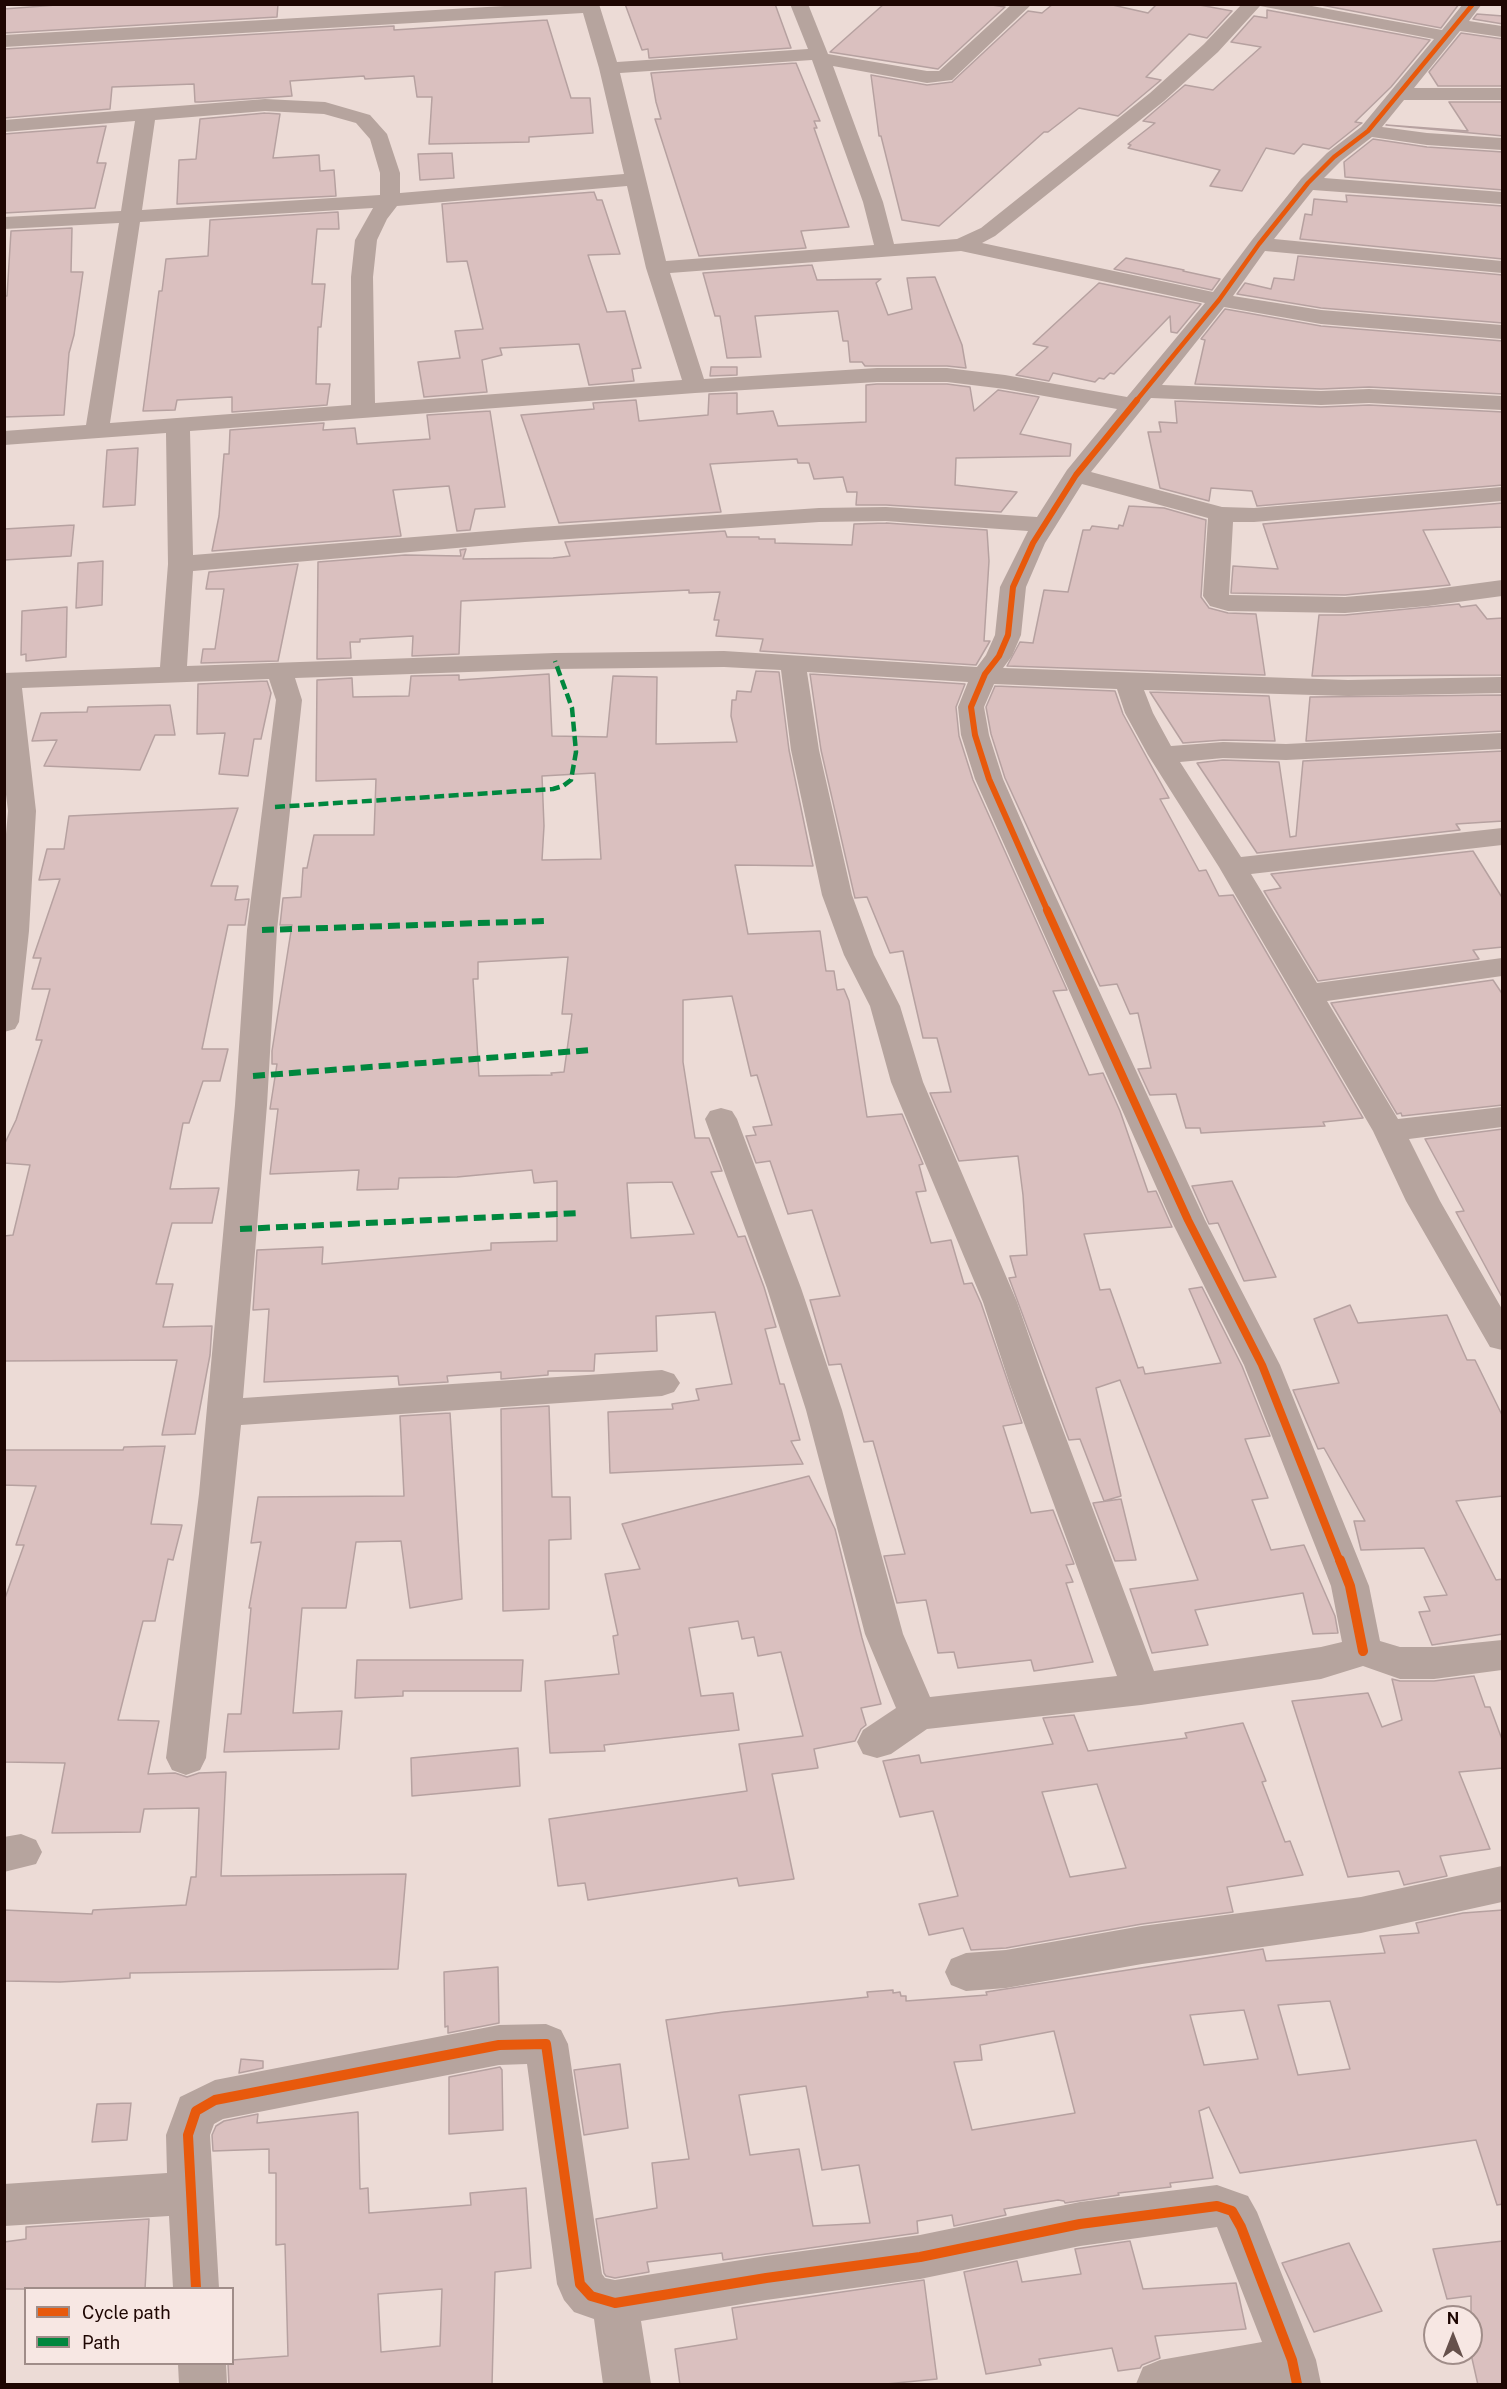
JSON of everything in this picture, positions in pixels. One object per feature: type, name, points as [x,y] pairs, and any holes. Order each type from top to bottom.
[{"type":"street","points":[[799,4],[873,202],[886,252]]},
{"type":"street","points":[[609,68],[820,56],[927,77],[939,77],[945,76],[1023,4]]},
{"type":"street","points":[[961,245],[988,231],[1006,218],[1157,97],[1211,48],[1253,4]]},
{"type":"street","points":[[1268,4],[1450,30],[1503,31]]},
{"type":"street","points":[[1363,1651],[1350,1586],[1262,1365],[1188,1220],[989,779],[975,735],[971,707],[985,674],[999,656],[1008,635],[1013,587],[1044,525],[1076,475],[1220,300],[1259,244],[1308,183],[1334,158],[1368,131],[1401,94],[1473,4]]},
{"type":"street","points":[[4,41],[162,22],[344,12],[590,6],[609,68],[657,268],[694,386]]},
{"type":"street","points":[[1401,94],[1503,94]]},
{"type":"street","points":[[4,126],[265,105],[325,108],[363,119],[380,138],[390,173],[390,201],[377,217],[366,240],[362,277],[363,411]]},
{"type":"street","points":[[97,432],[146,116]]},
{"type":"street","points":[[1368,131],[1427,139],[1503,144]]},
{"type":"street","points":[[4,223],[314,207],[634,179]]},
{"type":"street","points":[[1308,183],[1503,198]]},
{"type":"street","points":[[1259,244],[1503,267]]},
{"type":"street","points":[[657,268],[961,245],[1220,300],[1320,317],[1503,332]]},
{"type":"street","points":[[4,438],[694,386],[877,375],[947,375],[1140,398],[1369,396],[1503,403]]},
{"type":"street","points":[[173,676],[181,564],[178,425]]},
{"type":"street","points":[[1076,475],[1221,514],[1254,515],[1503,494]]},
{"type":"street","points":[[181,564],[525,535],[819,515],[886,514],[1044,525]]},
{"type":"street","points":[[1221,514],[1216,596],[1219,601],[1345,606],[1503,588]]},
{"type":"street","points":[[4,1022],[14,932],[22,811],[6,681],[567,661],[724,659],[1012,677],[1348,688],[1503,685]]},
{"type":"street","points":[[793,664],[805,750],[837,895],[859,956],[885,1006],[907,1082],[1000,1302],[1028,1385],[1141,1689]]},
{"type":"street","points":[[186,1758],[217,1494],[251,1105],[262,930],[289,700],[279,670]]},
{"type":"street","points":[[1127,680],[1139,712],[1162,755],[1233,867],[1389,1131],[1423,1201],[1488,1285],[1503,1338]]},
{"type":"street","points":[[1162,755],[1223,750],[1286,752],[1503,741]]},
{"type":"street","points":[[1233,867],[1503,836]]},
{"type":"street","points":[[1308,994],[1503,967]]},
{"type":"street","points":[[1389,1131],[1503,1117]]},
{"type":"street","points":[[721,1119],[784,1288],[824,1410],[884,1634],[918,1714]]},
{"type":"street","points":[[223,1413],[662,1383]]},
{"type":"street","points":[[878,1742],[918,1714],[1141,1689],[1321,1663],[1363,1651],[1400,1663],[1434,1663],[1503,1655]]},
{"type":"street","points":[[966,1972],[1006,1969],[1142,1945],[1362,1915],[1503,1884]]},
{"type":"street","points":[[196,2287],[189,2193],[188,2135],[196,2110],[215,2100],[499,2045],[546,2044],[580,2284],[591,2296],[615,2303],[766,2278],[920,2257],[1080,2224],[1217,2206],[1232,2211],[1294,2372],[1160,2385]]},
{"type":"street","points":[[4,2205],[189,2193]]},
{"type":"street","points":[[615,2303],[627,2385]]},
{"type":"street","points":[[202,2365],[203,2385]]},
{"type":"building","points":[[69,4],[278,4],[277,17],[4,33],[4,9]]},
{"type":"building","points":[[625,4],[775,4],[791,48],[649,58],[648,49],[642,50]]},
{"type":"building","points":[[884,4],[985,4],[1005,7],[938,69],[830,52]]},
{"type":"building","points":[[1053,4],[1108,4],[1148,13],[1157,4],[1194,4],[1232,11],[1207,38],[1189,34],[1146,77],[1161,80],[1118,116],[1079,108],[1048,132],[1044,132],[939,226],[902,220],[881,136],[879,136],[871,75],[927,85],[952,82],[1028,11],[1042,13]]},
{"type":"building","points":[[1316,4],[1459,4],[1441,28]]},
{"type":"building","points":[[1267,10],[1430,40],[1391,87],[1355,122],[1362,123],[1329,149],[1303,144],[1294,154],[1266,148],[1242,191],[1210,186],[1220,170],[1128,148],[1131,145],[1128,144],[1155,123],[1143,121],[1185,85],[1213,90],[1261,47],[1231,42],[1254,16],[1267,18]]},
{"type":"building","points":[[1477,14],[1503,16],[1503,24],[1473,19]]},
{"type":"building","points":[[547,20],[571,98],[590,98],[593,133],[529,137],[529,142],[429,144],[432,97],[417,97],[414,76],[365,79],[364,76],[290,81],[292,96],[201,102],[195,102],[194,84],[112,87],[110,109],[4,118],[4,49],[394,26],[394,30]]},
{"type":"building","points":[[1461,33],[1503,39],[1503,86],[1438,86],[1429,72]]},
{"type":"building","points":[[796,63],[820,121],[814,121],[817,128],[814,128],[849,227],[801,231],[806,248],[699,256],[655,119],[661,119],[651,73]]},
{"type":"building","points":[[1449,102],[1503,102],[1503,136],[1386,125],[1468,131]]},
{"type":"building","points":[[265,113],[280,114],[273,158],[319,155],[320,171],[334,170],[336,196],[177,204],[179,160],[196,159],[200,119]]},
{"type":"building","points":[[106,126],[97,163],[106,163],[95,208],[4,213],[4,134]]},
{"type":"building","points":[[1373,139],[1427,147],[1503,152],[1503,190],[1345,177],[1344,162]]},
{"type":"building","points":[[452,153],[454,178],[420,180],[418,154]]},
{"type":"building","points":[[594,192],[597,200],[602,200],[620,254],[588,255],[607,312],[625,311],[641,368],[632,369],[634,381],[589,385],[579,344],[500,348],[502,355],[482,360],[487,392],[424,397],[418,362],[460,358],[455,331],[483,329],[467,261],[447,262],[442,204]]},
{"type":"building","points":[[1346,195],[1503,206],[1503,259],[1300,239],[1305,214],[1312,215],[1314,199],[1347,202]]},
{"type":"building","points":[[338,212],[339,229],[317,229],[312,284],[325,284],[321,327],[318,327],[316,384],[330,384],[327,405],[232,412],[232,397],[177,400],[175,410],[143,411],[159,291],[162,291],[166,259],[208,256],[210,220]]},
{"type":"building","points":[[72,228],[71,272],[83,272],[74,335],[69,353],[64,415],[4,417],[4,296],[7,296],[11,231]]},
{"type":"building","points":[[1298,256],[1503,275],[1503,323],[1321,308],[1237,294],[1245,283],[1271,289],[1274,278],[1294,280]]},
{"type":"building","points":[[1126,258],[1220,279],[1212,290],[1114,269]]},
{"type":"building","points":[[812,265],[817,280],[881,279],[876,283],[888,315],[912,309],[907,278],[935,277],[962,345],[966,368],[865,366],[862,362],[850,362],[848,341],[843,341],[838,311],[755,316],[761,357],[727,358],[720,316],[715,316],[703,273]]},
{"type":"building","points":[[1099,283],[1201,304],[1177,333],[1171,332],[1170,316],[1114,374],[1110,373],[1104,379],[1099,378],[1095,382],[1053,373],[1049,381],[1016,375],[1048,347],[1033,344]]},
{"type":"building","points":[[1225,309],[1321,326],[1503,341],[1503,394],[1369,387],[1321,389],[1195,384],[1205,340],[1201,339]]},
{"type":"building","points":[[711,367],[737,367],[737,375],[710,376]]},
{"type":"building","points":[[947,384],[970,387],[974,411],[998,390],[1039,397],[1020,434],[1071,444],[1070,456],[956,458],[955,485],[1017,492],[1001,512],[856,505],[857,492],[847,492],[843,477],[814,479],[809,463],[798,463],[797,459],[710,464],[721,512],[559,523],[521,415],[594,409],[593,403],[636,400],[639,421],[708,415],[709,394],[737,393],[737,414],[773,411],[778,426],[866,422],[866,385]]},
{"type":"building","points":[[1175,401],[1321,407],[1369,405],[1503,412],[1503,485],[1257,506],[1252,491],[1211,488],[1209,501],[1160,488],[1148,432],[1161,432],[1159,422],[1177,423]]},
{"type":"building","points":[[490,411],[505,507],[475,509],[470,530],[457,531],[449,486],[393,490],[401,536],[212,551],[219,516],[224,454],[229,454],[230,430],[324,423],[323,430],[355,428],[357,444],[430,439],[427,415]]},
{"type":"building","points":[[138,448],[135,505],[103,507],[107,450]]},
{"type":"building","points":[[1503,503],[1503,527],[1423,530],[1450,585],[1345,595],[1231,593],[1233,566],[1278,569],[1263,524]]},
{"type":"building","points":[[1129,506],[1164,508],[1206,520],[1201,597],[1209,608],[1228,613],[1256,614],[1265,675],[1007,666],[1020,642],[1033,643],[1044,590],[1068,592],[1083,530],[1090,530],[1092,526],[1118,529],[1119,525],[1123,526]]},
{"type":"building","points":[[886,523],[987,530],[989,561],[984,641],[990,641],[976,665],[760,651],[763,639],[716,636],[719,620],[714,620],[720,592],[689,593],[689,590],[461,601],[459,654],[412,656],[413,636],[360,639],[360,642],[350,642],[351,658],[317,659],[318,562],[405,555],[461,556],[460,550],[466,549],[463,559],[553,558],[570,556],[565,542],[725,531],[727,537],[775,539],[775,543],[852,545],[854,524]]},
{"type":"building","points":[[74,525],[71,556],[4,560],[4,529]]},
{"type":"building","points":[[103,561],[102,605],[76,608],[78,563]]},
{"type":"building","points":[[298,564],[278,661],[201,663],[203,649],[215,649],[224,589],[206,589],[209,572]]},
{"type":"building","points":[[1459,604],[1461,607],[1476,605],[1487,619],[1503,618],[1503,675],[1312,676],[1319,615],[1345,615]]},
{"type":"building","points":[[67,607],[66,657],[26,661],[26,654],[21,655],[22,611]]},
{"type":"building","points":[[756,671],[779,672],[789,750],[813,866],[735,865],[748,934],[820,931],[826,971],[834,971],[837,990],[844,989],[849,1001],[867,1117],[902,1114],[923,1164],[919,1165],[926,1191],[916,1192],[931,1243],[951,1240],[964,1284],[972,1283],[981,1303],[1022,1423],[1003,1426],[1031,1513],[1053,1510],[1074,1564],[1066,1565],[1073,1582],[1066,1583],[1093,1662],[1034,1671],[1031,1660],[958,1668],[954,1652],[938,1653],[926,1600],[897,1603],[884,1556],[905,1554],[873,1441],[864,1442],[841,1364],[829,1365],[810,1300],[840,1296],[812,1210],[788,1214],[770,1161],[756,1163],[746,1136],[756,1135],[753,1127],[772,1125],[757,1075],[751,1076],[732,996],[683,1000],[683,1062],[695,1138],[709,1138],[722,1171],[711,1172],[738,1237],[745,1236],[776,1327],[765,1329],[780,1384],[784,1384],[800,1440],[791,1441],[803,1464],[610,1473],[608,1412],[673,1409],[672,1404],[699,1400],[696,1389],[732,1384],[715,1312],[656,1316],[657,1351],[595,1354],[594,1371],[548,1371],[548,1375],[501,1379],[501,1372],[447,1376],[448,1382],[399,1385],[398,1376],[264,1382],[269,1309],[253,1310],[257,1250],[323,1247],[322,1264],[491,1250],[491,1243],[557,1241],[557,1181],[534,1183],[532,1170],[457,1177],[399,1178],[398,1189],[357,1190],[359,1170],[270,1174],[278,1109],[270,1109],[277,1064],[272,1064],[272,1051],[292,925],[280,925],[283,898],[301,897],[303,868],[307,868],[314,835],[374,835],[376,779],[316,781],[317,680],[352,678],[353,697],[409,696],[411,676],[459,675],[459,680],[549,674],[552,736],[607,737],[613,676],[657,677],[656,744],[737,742],[731,716],[732,700],[736,700],[737,691],[751,692]],"holes":[[[595,773],[601,859],[542,860],[544,826],[542,776]],[[568,957],[562,1014],[572,1014],[564,1072],[551,1073],[552,1075],[479,1076],[473,979],[478,979],[478,962]],[[672,1182],[694,1234],[631,1238],[627,1183]]]},
{"type":"building","points":[[810,674],[965,684],[956,707],[959,736],[973,780],[1067,990],[1053,991],[1089,1075],[1103,1073],[1120,1111],[1148,1192],[1156,1191],[1172,1227],[1084,1234],[1100,1290],[1110,1289],[1138,1368],[1143,1367],[1145,1374],[1221,1363],[1189,1289],[1202,1287],[1242,1366],[1270,1436],[1245,1439],[1268,1498],[1252,1500],[1271,1550],[1304,1545],[1335,1616],[1338,1633],[1313,1634],[1303,1593],[1195,1610],[1208,1645],[1152,1653],[1130,1589],[1198,1580],[1120,1380],[1096,1388],[1121,1496],[1104,1501],[1080,1439],[1069,1440],[1009,1278],[1016,1277],[1010,1256],[1027,1255],[1018,1156],[959,1161],[930,1093],[951,1092],[937,1038],[923,1038],[903,951],[890,953],[867,897],[855,898],[821,750]]},
{"type":"building","points":[[267,681],[271,693],[261,739],[254,739],[248,776],[219,774],[225,733],[197,734],[198,684]]},
{"type":"building","points":[[995,686],[1115,691],[1123,714],[1169,798],[1160,799],[1199,871],[1206,870],[1219,896],[1233,895],[1363,1118],[1323,1122],[1325,1126],[1201,1133],[1200,1128],[1186,1128],[1176,1094],[1150,1095],[1138,1069],[1151,1068],[1138,1013],[1130,1014],[1117,984],[1100,986],[1005,778],[991,734],[986,707]]},
{"type":"building","points":[[1150,692],[1269,696],[1275,741],[1223,740],[1183,743]]},
{"type":"building","points":[[1503,695],[1503,731],[1306,741],[1310,697]]},
{"type":"building","points":[[170,705],[175,735],[155,735],[140,770],[44,766],[57,740],[32,741],[41,713],[87,712],[88,707]]},
{"type":"building","points":[[1503,751],[1503,821],[1456,824],[1460,830],[1257,853],[1197,763],[1223,760],[1279,762],[1290,837],[1296,836],[1303,761]]},
{"type":"building","points":[[238,808],[211,886],[238,886],[235,900],[249,899],[245,925],[228,925],[202,1049],[228,1049],[220,1081],[203,1081],[189,1123],[183,1123],[170,1189],[219,1188],[212,1223],[172,1223],[156,1284],[173,1284],[163,1327],[212,1326],[210,1355],[195,1434],[162,1435],[177,1360],[4,1361],[4,1236],[13,1235],[30,1165],[4,1163],[4,1145],[16,1120],[42,1040],[36,1040],[50,989],[32,989],[41,958],[33,958],[60,879],[39,880],[47,849],[64,849],[69,816]]},
{"type":"building","points":[[1473,851],[1503,899],[1503,947],[1473,950],[1479,959],[1318,981],[1264,891],[1281,888],[1271,874]]},
{"type":"building","points":[[1493,980],[1503,995],[1503,1105],[1402,1116],[1401,1113],[1397,1114],[1331,1003]]},
{"type":"building","points":[[1503,1129],[1503,1299],[1456,1212],[1464,1211],[1425,1139]]},
{"type":"building","points":[[1232,1181],[1276,1277],[1244,1281],[1218,1223],[1209,1224],[1192,1186]]},
{"type":"building","points":[[1350,1305],[1358,1323],[1447,1315],[1467,1360],[1475,1360],[1503,1417],[1503,1496],[1456,1501],[1496,1580],[1503,1579],[1503,1634],[1432,1645],[1419,1612],[1430,1611],[1424,1597],[1447,1595],[1424,1548],[1361,1550],[1354,1521],[1365,1521],[1324,1448],[1318,1449],[1293,1390],[1339,1383],[1314,1319]]},
{"type":"building","points":[[549,1406],[552,1497],[570,1497],[571,1539],[549,1540],[549,1609],[503,1611],[501,1409]]},
{"type":"building","points":[[450,1413],[462,1599],[410,1608],[401,1541],[356,1542],[346,1608],[302,1608],[293,1713],[342,1711],[339,1749],[224,1752],[228,1714],[241,1714],[251,1608],[249,1608],[261,1542],[251,1543],[258,1497],[404,1496],[400,1416]]},
{"type":"building","points":[[165,1446],[151,1524],[182,1525],[173,1560],[168,1559],[155,1621],[143,1621],[118,1720],[159,1721],[148,1774],[175,1773],[187,1777],[199,1773],[226,1772],[221,1876],[406,1874],[398,1969],[130,1973],[130,1978],[60,1982],[4,1981],[4,1910],[92,1914],[93,1910],[186,1905],[191,1877],[196,1877],[199,1808],[144,1809],[140,1832],[52,1833],[65,1763],[4,1762],[4,1601],[24,1545],[16,1545],[36,1486],[4,1485],[4,1450],[123,1450],[124,1447]]},
{"type":"building","points":[[809,1476],[835,1529],[881,1704],[861,1708],[866,1725],[861,1729],[855,1741],[814,1749],[818,1768],[772,1774],[794,1879],[739,1886],[737,1878],[588,1900],[585,1883],[558,1886],[549,1819],[747,1791],[739,1744],[803,1736],[781,1652],[758,1656],[754,1637],[742,1639],[738,1621],[689,1628],[701,1696],[733,1693],[739,1730],[604,1745],[605,1751],[550,1753],[545,1681],[619,1674],[613,1636],[618,1635],[605,1574],[640,1569],[622,1524]]},
{"type":"building","points":[[1121,1499],[1136,1560],[1115,1561],[1093,1503]]},
{"type":"building","points":[[357,1660],[523,1660],[521,1691],[403,1691],[403,1696],[355,1698]]},
{"type":"building","points":[[1474,1676],[1485,1707],[1490,1707],[1503,1742],[1503,1768],[1459,1772],[1490,1849],[1440,1856],[1447,1876],[1404,1885],[1399,1871],[1348,1877],[1292,1701],[1368,1693],[1382,1727],[1402,1720],[1392,1679],[1434,1681]]},
{"type":"building","points":[[1074,1715],[1088,1751],[1187,1738],[1185,1733],[1243,1723],[1266,1781],[1262,1782],[1285,1842],[1290,1841],[1303,1875],[1227,1887],[1233,1912],[1142,1924],[1006,1948],[971,1950],[963,1928],[929,1935],[919,1904],[958,1896],[933,1811],[900,1817],[883,1761],[919,1755],[921,1763],[1053,1744],[1043,1718]],"holes":[[[1097,1784],[1126,1868],[1070,1877],[1042,1792]]]},
{"type":"building","points":[[518,1748],[520,1786],[412,1796],[411,1758]]},
{"type":"building","points":[[1503,1910],[1503,2204],[1497,2205],[1476,2140],[1240,2173],[1209,2107],[1199,2111],[1213,2178],[1170,2183],[1171,2187],[1118,2193],[1119,2195],[1065,2203],[1058,2200],[1004,2209],[1006,2215],[954,2226],[952,2215],[917,2221],[918,2233],[723,2260],[722,2253],[647,2262],[649,2272],[615,2278],[606,2276],[604,2273],[596,2219],[657,2208],[652,2163],[689,2159],[666,2020],[868,1997],[867,1992],[893,1990],[893,1993],[900,1992],[901,1996],[906,1996],[906,2001],[987,1995],[986,1992],[1263,1949],[1266,1961],[1385,1953],[1380,1936],[1419,1933],[1416,1923],[1463,1913]],"holes":[[[1330,2001],[1350,2069],[1298,2075],[1278,2005]],[[1244,2010],[1258,2059],[1204,2065],[1190,2015]],[[1054,2031],[1075,2113],[972,2130],[954,2062],[982,2060],[980,2045]],[[806,2086],[822,2170],[859,2165],[870,2223],[813,2226],[799,2149],[750,2155],[739,2095]]]},
{"type":"building","points":[[498,1967],[499,2023],[448,2033],[448,2026],[445,2027],[444,1972]]},
{"type":"building","points":[[241,2059],[263,2061],[263,2068],[239,2073]]},
{"type":"building","points":[[620,2064],[628,2128],[584,2135],[574,2070]]},
{"type":"building","points":[[500,2067],[502,2070],[503,2130],[449,2134],[449,2077]]},
{"type":"building","points":[[131,2103],[127,2140],[92,2142],[97,2104]]},
{"type":"building","points":[[358,2112],[360,2189],[368,2188],[369,2213],[471,2205],[470,2193],[526,2188],[531,2268],[495,2272],[492,2385],[229,2385],[228,2365],[234,2365],[234,2360],[288,2356],[285,2244],[276,2245],[276,2173],[269,2173],[269,2149],[213,2151],[212,2135],[216,2126],[224,2121],[258,2114],[257,2123]],"holes":[[[442,2289],[440,2346],[381,2352],[378,2294]]]},
{"type":"building","points":[[149,2219],[145,2287],[4,2289],[4,2242],[26,2239],[26,2227]]},
{"type":"building","points":[[1130,2241],[1143,2289],[1236,2283],[1246,2329],[1155,2336],[1160,2358],[1140,2368],[1118,2371],[1112,2348],[1039,2359],[1041,2365],[986,2374],[964,2272],[1017,2261],[1022,2282],[1081,2274],[1075,2249]]},
{"type":"building","points":[[1503,2241],[1503,2385],[1478,2385],[1473,2365],[1483,2365],[1483,2305],[1471,2305],[1471,2296],[1447,2299],[1433,2249]]},
{"type":"building","points":[[1349,2243],[1382,2311],[1314,2332],[1282,2263]]},
{"type":"building","points":[[924,2280],[937,2379],[876,2385],[680,2385],[675,2349],[737,2339],[732,2308]]},
{"type":"marked path","points":[[275,807],[553,789],[563,786],[571,780],[576,752],[572,708],[555,661]]},
{"type":"marked path","points":[[262,930],[544,921]]},
{"type":"marked path","points":[[253,1076],[591,1050]]},
{"type":"marked path","points":[[240,1229],[581,1213]]},
{"type":"cycle path","points":[[1363,1651],[1350,1586],[1262,1365],[1188,1220],[1021,852],[989,779],[975,735],[971,707],[985,674],[999,656],[1008,635],[1013,587],[1033,543],[1076,475],[1219,300],[1259,244],[1308,183],[1334,157],[1368,131],[1473,4]]},
{"type":"cycle path","points":[[196,2287],[188,2135],[196,2111],[215,2100],[499,2045],[546,2044],[580,2284],[591,2296],[615,2303],[766,2278],[920,2257],[1080,2224],[1217,2206],[1232,2211],[1241,2227],[1292,2360],[1297,2384]]}]
